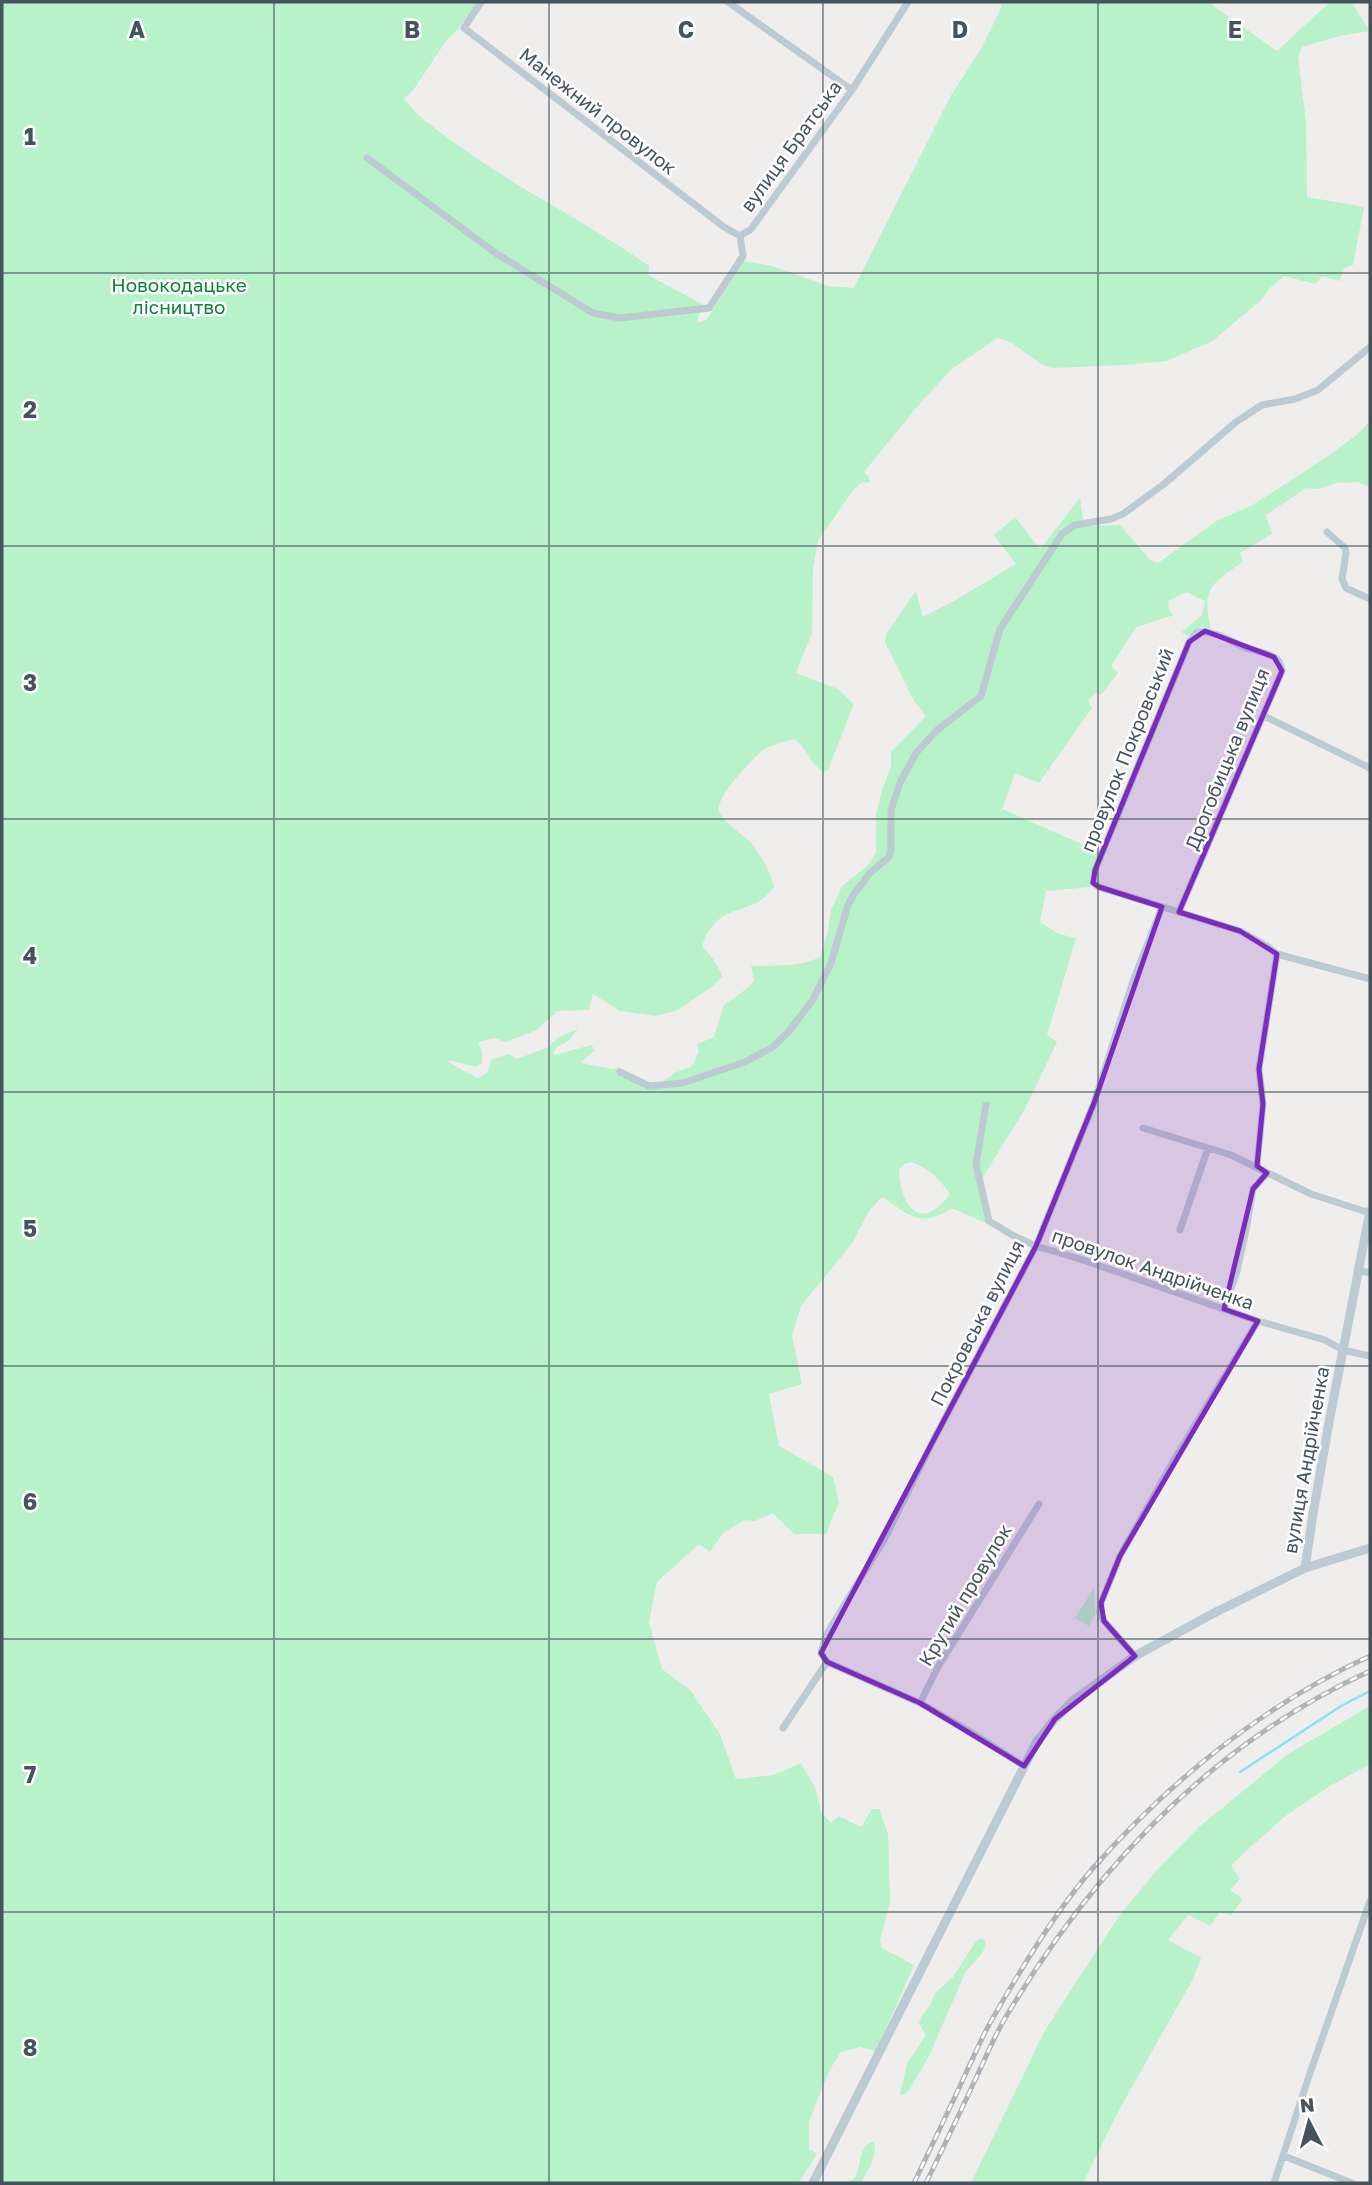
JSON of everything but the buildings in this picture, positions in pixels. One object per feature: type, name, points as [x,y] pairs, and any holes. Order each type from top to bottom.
[{"type":"street","name":"Манежний провулок","points":[[481,2],[464,28],[702,211],[740,236]]},
{"type":"street","points":[[728,2],[852,90]]},
{"type":"street","name":"вулиця Братська","points":[[367,158],[497,254],[593,313],[620,318],[709,309],[743,256],[740,236],[751,229],[852,90],[908,2]]},
{"type":"street","points":[[620,1072],[649,1086],[683,1083],[745,1062],[773,1047],[806,1010],[817,992],[831,963],[848,905],[854,894],[870,873],[889,857],[893,803],[916,753],[936,731],[981,696],[1000,629],[1062,534],[1075,524],[1111,519],[1123,514],[1164,484],[1236,422],[1262,405],[1296,399],[1318,390],[1370,347]]},
{"type":"street","points":[[1327,532],[1345,548],[1342,579],[1346,588],[1370,599]]},
{"type":"street","name":"Дрогобицька вулиця","points":[[1179,912],[1282,671],[1274,657],[1245,648],[1215,633],[1197,632]]},
{"type":"street","name":"провулок Покровський","points":[[1162,907],[1093,883],[1095,870],[1189,642],[1197,632]]},
{"type":"street","points":[[1264,716],[1370,768]]},
{"type":"street","points":[[1162,907],[1240,932],[1277,954],[1370,979]]},
{"type":"street","name":"Покровська вулиця","points":[[827,1662],[821,1653],[826,1635],[884,1540],[934,1437],[1036,1246],[1094,1103],[1129,991],[1162,907]]},
{"type":"street","points":[[1257,1166],[1263,1104],[1259,1069],[1277,954]]},
{"type":"street","name":"провулок Андрійченка","points":[[986,1105],[976,1164],[989,1221],[1036,1246],[1258,1321],[1325,1340],[1343,1350],[1370,1356]]},
{"type":"street","points":[[1143,1128],[1231,1155],[1311,1195],[1370,1212]]},
{"type":"street","points":[[1180,1230],[1208,1148]]},
{"type":"street","points":[[1224,1309],[1242,1251],[1253,1189],[1267,1173]]},
{"type":"street","name":"вулиця Андрійченка","points":[[813,2183],[1037,1741],[1055,1718],[1074,1700],[1135,1656],[1306,1568],[1312,1514],[1370,1212]]},
{"type":"street","points":[[1357,1270],[1370,1273]]},
{"type":"street","points":[[1135,1656],[1104,1621],[1100,1612],[1101,1603],[1127,1544],[1258,1321]]},
{"type":"street","name":"Крутий провулок","points":[[920,1703],[938,1667],[1039,1504]]},
{"type":"street","points":[[1306,1568],[1370,1548]]},
{"type":"street","points":[[783,1728],[827,1662],[920,1703],[1024,1766]]},
{"type":"street","points":[[1275,2183],[1370,1901]]},
{"type":"street","points":[[1284,2157],[1352,2183]]},
{"type":"highlighted area","points":[[1205,631],[1274,657],[1282,671],[1179,912],[1240,931],[1277,954],[1259,1069],[1263,1104],[1257,1166],[1267,1173],[1253,1189],[1224,1309],[1258,1321],[1120,1556],[1101,1603],[1104,1621],[1135,1656],[1055,1719],[1024,1766],[920,1703],[827,1662],[821,1653],[1036,1246],[1094,1103],[1162,907],[1099,887],[1093,883],[1095,870],[1189,642]]},
{"type":"green space","name":"Новокодацьке лісництво","points":[[2,2],[478,2],[446,41],[412,92],[404,98],[424,120],[472,155],[649,266],[648,275],[702,304],[697,323],[707,319],[743,261],[772,266],[828,286],[854,288],[950,97],[981,49],[1002,6],[1001,2],[1208,2],[1277,51],[1330,2],[1352,2],[1369,31],[1302,47],[1298,56],[1306,122],[1307,197],[1364,207],[1353,265],[1344,268],[1340,281],[1322,276],[1315,284],[1284,276],[1261,300],[1211,342],[1166,361],[1052,368],[1041,364],[1011,342],[998,338],[952,369],[921,402],[864,472],[870,482],[861,483],[854,489],[818,541],[813,568],[812,633],[796,673],[838,689],[854,704],[828,770],[824,772],[819,769],[794,739],[774,745],[763,750],[744,769],[719,805],[721,815],[754,847],[774,886],[759,901],[723,916],[707,933],[703,948],[722,977],[678,1010],[656,1016],[620,1011],[593,994],[589,1010],[557,1011],[537,1030],[506,1042],[494,1038],[478,1042],[482,1063],[475,1067],[450,1060],[448,1062],[477,1078],[487,1072],[491,1060],[509,1054],[517,1059],[549,1047],[557,1038],[578,1029],[567,1042],[557,1047],[553,1053],[555,1055],[591,1045],[595,1050],[580,1063],[613,1069],[620,1067],[625,1073],[649,1084],[661,1084],[674,1073],[691,1067],[699,1052],[697,1044],[714,1037],[724,1005],[754,981],[751,966],[795,964],[820,957],[831,910],[842,886],[866,867],[876,853],[876,815],[891,767],[891,752],[926,716],[914,701],[885,642],[886,634],[916,591],[923,617],[954,601],[1016,564],[994,535],[1015,517],[1040,549],[1080,498],[1084,526],[1120,525],[1150,560],[1158,563],[1218,520],[1251,506],[1322,460],[1358,434],[1370,421],[1370,487],[1358,482],[1336,483],[1319,489],[1306,488],[1266,515],[1272,534],[1240,553],[1243,562],[1211,588],[1207,604],[1211,629],[1202,627],[1187,636],[1182,632],[1202,615],[1205,601],[1187,592],[1168,601],[1169,611],[1174,615],[1136,627],[1111,666],[1118,673],[1101,695],[1096,693],[1088,700],[1092,708],[1039,783],[1015,773],[1002,809],[1100,852],[1092,871],[1090,887],[1046,891],[1040,922],[1059,934],[1076,938],[1047,1035],[1057,1042],[1025,1109],[981,1180],[988,1224],[952,1208],[931,1218],[915,1217],[882,1197],[869,1211],[853,1242],[801,1306],[792,1336],[802,1384],[769,1394],[779,1446],[833,1477],[839,1502],[826,1534],[794,1534],[773,1513],[755,1521],[745,1520],[724,1532],[710,1552],[699,1544],[657,1582],[649,1622],[662,1669],[691,1691],[720,1734],[736,1779],[774,1775],[801,1763],[816,1790],[821,1812],[831,1823],[839,1816],[861,1827],[872,1809],[879,1809],[888,1834],[890,1901],[880,1941],[882,1948],[914,1965],[876,2051],[860,2047],[841,2052],[830,2069],[809,2121],[809,2150],[817,2153],[799,2183],[2,2183]],"holes":[[[912,1162],[942,1183],[950,1194],[940,1206],[922,1214],[908,1205],[899,1170],[904,1164]]]},
{"type":"green space","points":[[1094,1588],[1095,1615],[1089,1626],[1075,1618]]},
{"type":"green space","points":[[1370,1706],[1370,1764],[1330,1786],[1284,1817],[1231,1865],[1240,1879],[1230,1890],[1243,1899],[1231,1915],[1220,1912],[1210,1926],[1188,1915],[1168,1940],[1201,1958],[1193,1979],[1119,2110],[1083,2183],[971,2183],[1044,2032],[1119,1916],[1158,1869],[1198,1828],[1288,1754]]},
{"type":"green space","points":[[981,1938],[986,1941],[983,1952],[965,1973],[930,2054],[910,2089],[903,2095],[900,2094],[907,2064],[926,2035],[919,2024],[921,2017],[936,1992],[953,1977],[976,1941]]},
{"type":"green space","points":[[871,2142],[874,2142],[875,2152],[861,2183],[847,2183],[855,2178],[862,2154]]},
{"type":"waterway","points":[[1240,1772],[1341,1706],[1370,1691]]},
{"type":"railway","points":[[914,2183],[990,2023],[1041,1939],[1094,1867],[1155,1804],[1222,1747],[1293,1697],[1370,1656]]},
{"type":"railway","points":[[926,2183],[1004,2020],[1038,1965],[1117,1863],[1160,1817],[1208,1774],[1258,1735],[1312,1701],[1370,1671]]}]
